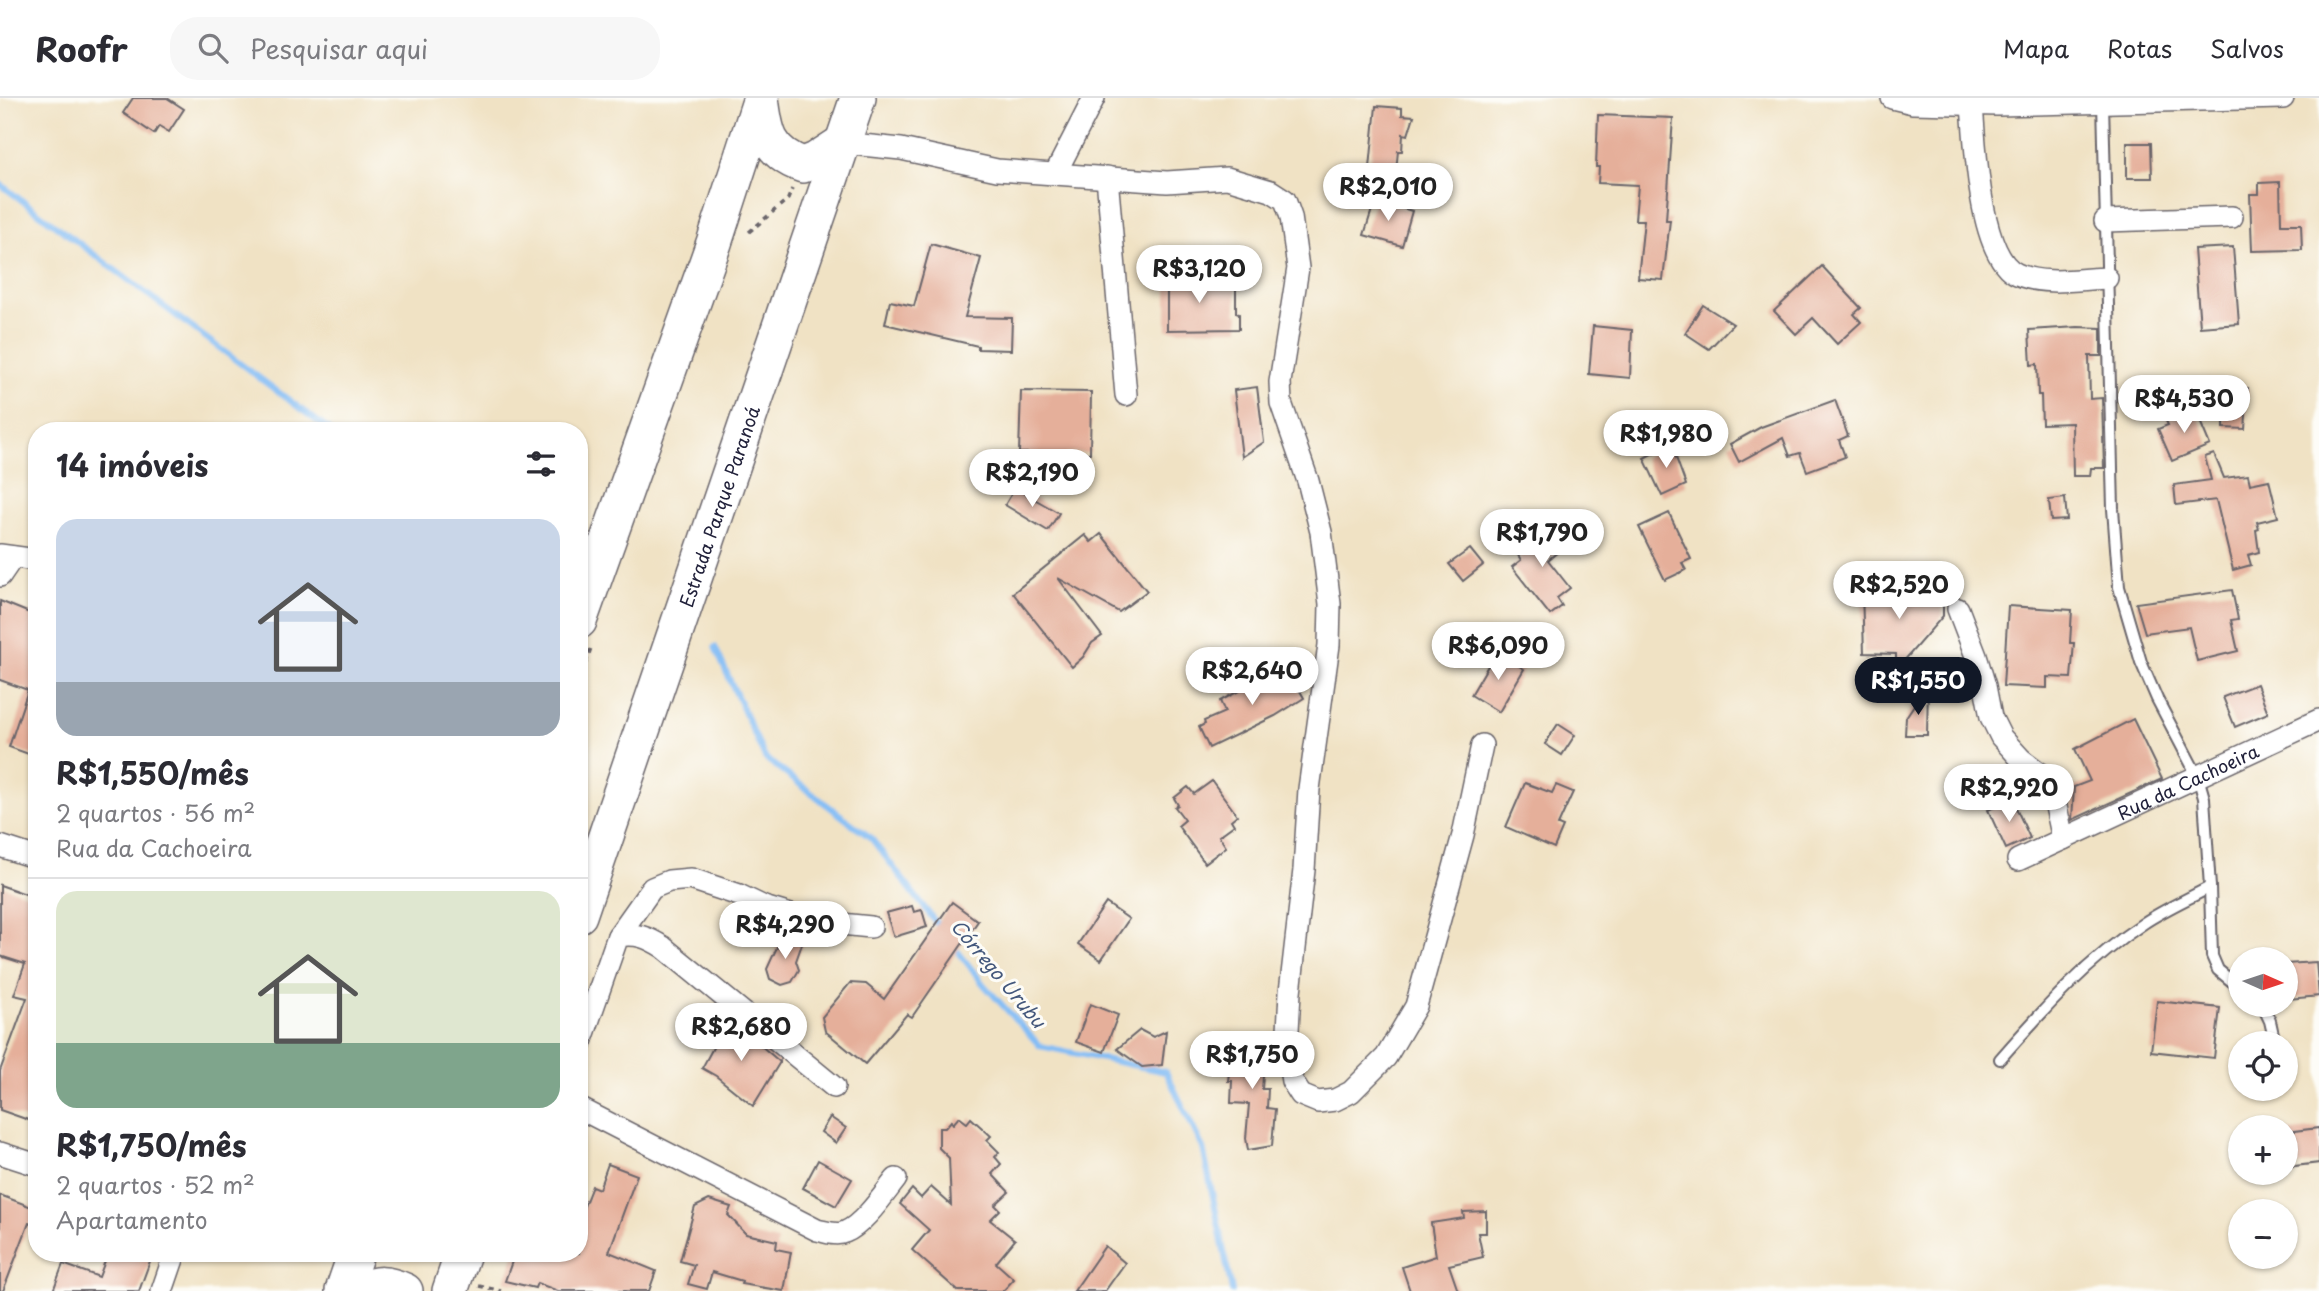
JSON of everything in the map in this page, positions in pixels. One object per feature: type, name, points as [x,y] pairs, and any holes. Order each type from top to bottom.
[{"type":"main road","points":[[761,98],[764,124],[780,155],[803,165],[842,143]]},
{"type":"main road","points":[[588,621],[606,546],[714,243],[761,98]]},
{"type":"main road","name":"Estrada Parque Paranoá","points":[[588,889],[694,585],[858,98]]},
{"type":"main road","points":[[343,1291],[353,1262]]},
{"type":"main road","points":[[450,1291],[460,1262]]},
{"type":"main road","points":[[359,1291],[389,1283],[405,1291]]},
{"type":"street","points":[[1055,174],[1094,98]]},
{"type":"street","points":[[1892,98],[1913,103],[2283,98]]},
{"type":"street","points":[[1978,102],[1981,199],[1992,241],[2006,268],[2019,275],[2053,281],[2107,278]]},
{"type":"street","points":[[842,143],[901,149],[998,170],[1167,182],[1227,178],[1271,191],[1285,200],[1292,217],[1298,268],[1280,382],[1281,403],[1308,481],[1321,532],[1330,604],[1329,645],[1309,789],[1304,870],[1289,1004],[1287,1050],[1292,1081],[1301,1095],[1318,1102],[1335,1100],[1351,1092],[1387,1057],[1416,1006],[1463,835],[1482,746]]},
{"type":"street","points":[[1107,177],[1126,395]]},
{"type":"street","points":[[2105,221],[2232,217]]},
{"type":"street","points":[[0,576],[6,556],[28,559]]},
{"type":"street","points":[[1958,609],[1976,656],[1991,718],[2001,737],[2021,759],[2042,775],[2052,789],[2063,839]]},
{"type":"street","name":"Rua da Cachoeira","points":[[2018,860],[2319,720]]},
{"type":"street","points":[[0,846],[28,855]]},
{"type":"street","points":[[588,1022],[618,936],[652,888],[669,881],[691,879],[739,895],[764,907],[811,921],[871,927]]},
{"type":"street","points":[[618,936],[634,934],[648,937],[663,947],[834,1087]]},
{"type":"street","points":[[588,1113],[817,1230],[835,1234],[847,1232],[860,1222],[897,1179]]},
{"type":"street","points":[[0,1153],[28,1162]]},
{"type":"street","points":[[162,1291],[172,1262]]},
{"type":"lane","points":[[2103,102],[2113,509],[2119,587],[2141,662],[2157,699],[2198,776],[2204,798],[2212,956],[2218,970],[2228,978]]},
{"type":"lane","points":[[2000,1059],[2047,1006],[2092,962],[2145,922],[2210,887]]},
{"type":"path","points":[[744,238],[788,199],[803,165]]},
{"type":"building","points":[[133,98],[167,98],[184,109],[169,132],[159,126],[154,134],[123,113]]},
{"type":"building","points":[[1376,106],[1402,108],[1402,115],[1414,116],[1408,135],[1403,134],[1402,151],[1398,151],[1396,171],[1370,168]]},
{"type":"building","points":[[1598,115],[1673,118],[1666,220],[1670,220],[1663,280],[1638,278],[1644,220],[1635,220],[1638,185],[1598,183]]},
{"type":"building","points":[[2127,143],[2151,143],[2152,178],[2127,178]]},
{"type":"building","points":[[2280,182],[2281,224],[2301,224],[2302,250],[2252,251],[2250,194],[2259,194],[2259,183]]},
{"type":"building","points":[[1375,200],[1412,211],[1402,246],[1364,235]]},
{"type":"building","points":[[931,244],[981,258],[965,317],[1012,318],[1011,350],[978,349],[978,346],[885,324],[890,301],[914,306]]},
{"type":"building","points":[[2233,247],[2239,324],[2200,327],[2194,249]]},
{"type":"building","points":[[1822,266],[1861,308],[1854,314],[1861,322],[1837,344],[1813,318],[1796,334],[1774,311]]},
{"type":"building","points":[[1167,274],[1198,274],[1198,287],[1236,289],[1239,329],[1167,330]]},
{"type":"building","points":[[1703,305],[1733,324],[1709,349],[1685,333]]},
{"type":"building","points":[[1593,326],[1632,330],[1630,378],[1589,374]]},
{"type":"building","points":[[2101,328],[2101,356],[2089,356],[2090,399],[2102,398],[2104,468],[2091,468],[2090,476],[2073,476],[2072,423],[2042,424],[2037,364],[2031,365],[2029,330]]},
{"type":"building","points":[[1257,387],[1264,442],[1242,457],[1234,390]]},
{"type":"building","points":[[2225,387],[2248,388],[2245,429],[2224,428]]},
{"type":"building","points":[[1021,391],[1091,392],[1090,453],[1066,453],[1066,472],[1041,472],[1040,453],[1019,453]]},
{"type":"building","points":[[1835,400],[1848,436],[1839,440],[1845,457],[1807,471],[1800,453],[1790,456],[1783,438],[1739,462],[1730,444],[1761,427]]},
{"type":"building","points":[[2195,409],[2210,445],[2172,461],[2158,429],[2168,425],[2166,421]]},
{"type":"building","points":[[1671,444],[1686,485],[1662,496],[1644,458]]},
{"type":"building","points":[[2214,454],[2224,478],[2248,475],[2250,484],[2269,480],[2278,517],[2257,522],[2259,552],[2248,555],[2251,565],[2233,570],[2216,500],[2176,505],[2174,485],[2211,480],[2205,457]]},
{"type":"building","points":[[1015,488],[1059,513],[1048,531],[1005,505]]},
{"type":"building","points":[[2065,498],[2067,520],[2051,521],[2049,500]]},
{"type":"building","points":[[1669,513],[1691,559],[1682,563],[1686,570],[1665,580],[1639,527]]},
{"type":"building","points":[[1545,524],[1564,547],[1548,560],[1570,588],[1557,598],[1562,606],[1550,615],[1512,567],[1521,560],[1516,552]]},
{"type":"building","points":[[1101,534],[1147,591],[1119,612],[1058,578],[1102,636],[1092,643],[1072,667],[1013,593],[1085,535],[1091,542]]},
{"type":"building","points":[[1470,549],[1483,565],[1463,581],[1449,564]]},
{"type":"building","points":[[2232,590],[2238,619],[2231,620],[2238,651],[2197,661],[2189,627],[2145,633],[2136,603]]},
{"type":"building","points":[[1862,591],[1943,592],[1943,616],[1896,670],[1896,654],[1864,653]]},
{"type":"building","points":[[0,601],[28,612],[28,690],[0,680]]},
{"type":"building","points":[[2008,606],[2072,610],[2070,643],[2074,643],[2071,678],[2047,677],[2047,688],[2003,686]]},
{"type":"building","points":[[1496,652],[1524,669],[1499,712],[1471,695]]},
{"type":"building","points":[[1285,665],[1304,698],[1275,716],[1209,748],[1199,727],[1205,724],[1204,721],[1225,712],[1220,701]]},
{"type":"building","points":[[1928,684],[1927,735],[1905,735],[1906,717]]},
{"type":"building","points":[[2257,684],[2268,713],[2235,727],[2223,697]]},
{"type":"building","points":[[28,690],[28,754],[9,747]]},
{"type":"building","points":[[2133,719],[2162,779],[2072,820],[2074,787],[2090,781],[2075,749]]},
{"type":"building","points":[[1558,724],[1575,735],[1562,755],[1545,744]]},
{"type":"building","points":[[1212,781],[1237,815],[1231,820],[1234,825],[1219,836],[1226,847],[1205,863],[1178,826],[1185,820],[1175,807],[1178,805],[1174,798],[1188,787],[1194,794]]},
{"type":"building","points":[[1525,783],[1552,793],[1556,785],[1573,792],[1558,825],[1563,827],[1554,848],[1506,827]]},
{"type":"building","points":[[2012,799],[2030,838],[2006,849],[1988,810]]},
{"type":"building","points":[[0,885],[28,895],[28,1120],[0,1110],[0,1071],[27,998],[14,995],[25,964],[0,956]]},
{"type":"building","points":[[952,902],[978,921],[912,1017],[907,1014],[865,1064],[825,1031],[822,1017],[850,983],[866,984],[884,999]]},
{"type":"building","points":[[1106,903],[1129,919],[1101,960],[1078,944]]},
{"type":"building","points":[[912,906],[914,912],[922,910],[927,927],[894,937],[886,913]]},
{"type":"building","points":[[783,934],[803,941],[796,961],[799,970],[792,982],[782,985],[770,979],[767,969]]},
{"type":"building","points":[[2316,962],[2319,996],[2298,998],[2298,963]]},
{"type":"building","points":[[2157,1001],[2220,1008],[2214,1058],[2151,1051]]},
{"type":"building","points":[[1090,1004],[1118,1015],[1104,1052],[1076,1042]]},
{"type":"building","points":[[728,1020],[780,1062],[753,1106],[702,1068]]},
{"type":"building","points":[[1140,1030],[1153,1037],[1166,1031],[1162,1065],[1142,1067],[1117,1049]]},
{"type":"building","points":[[1237,1036],[1261,1038],[1260,1047],[1265,1048],[1262,1089],[1268,1089],[1267,1108],[1275,1109],[1272,1146],[1248,1150],[1246,1138],[1249,1104],[1231,1103],[1232,1081],[1228,1081],[1230,1065],[1234,1066]]},
{"type":"building","points":[[830,1117],[846,1128],[836,1143],[821,1132]]},
{"type":"building","points":[[959,1117],[967,1123],[971,1118],[991,1136],[987,1140],[999,1152],[995,1157],[1001,1164],[992,1174],[1009,1192],[995,1205],[1000,1210],[990,1220],[1015,1240],[996,1263],[1014,1279],[1003,1291],[958,1291],[912,1250],[929,1230],[900,1204],[912,1189],[921,1198],[931,1187],[951,1205],[949,1158],[939,1148],[939,1128],[945,1128],[951,1121],[953,1124]]},
{"type":"building","points":[[2319,1128],[2319,1163],[2298,1166],[2298,1131]]},
{"type":"building","points":[[818,1160],[852,1179],[836,1206],[803,1188]]},
{"type":"building","points":[[608,1164],[637,1175],[609,1252],[656,1271],[649,1291],[558,1291],[537,1283],[535,1288],[505,1281],[512,1262],[588,1262],[588,1196],[592,1186],[599,1189]]},
{"type":"building","points":[[0,1195],[28,1206],[28,1226],[3,1291],[0,1291]]},
{"type":"building","points":[[709,1200],[731,1207],[728,1215],[746,1234],[777,1241],[776,1249],[791,1252],[784,1291],[741,1284],[742,1281],[712,1272],[707,1289],[688,1284],[694,1265],[680,1261],[695,1207]]},
{"type":"building","points":[[1486,1211],[1486,1233],[1478,1233],[1483,1257],[1449,1265],[1458,1291],[1410,1291],[1402,1267],[1436,1256],[1431,1223],[1464,1218],[1463,1212]]},
{"type":"building","points":[[1105,1246],[1125,1263],[1105,1291],[1074,1291]]},
{"type":"building","points":[[105,1262],[150,1262],[139,1291],[53,1291],[63,1264],[99,1277]]},
{"type":"waterway","points":[[0,184],[318,422]]},
{"type":"waterway","name":"Córrego Urubu","points":[[715,647],[765,758],[871,838],[940,928]]},
{"type":"waterway","name":"Córrego Urubu","points":[[953,945],[984,985],[1040,1046],[1166,1072],[1203,1148],[1232,1291]]}]
